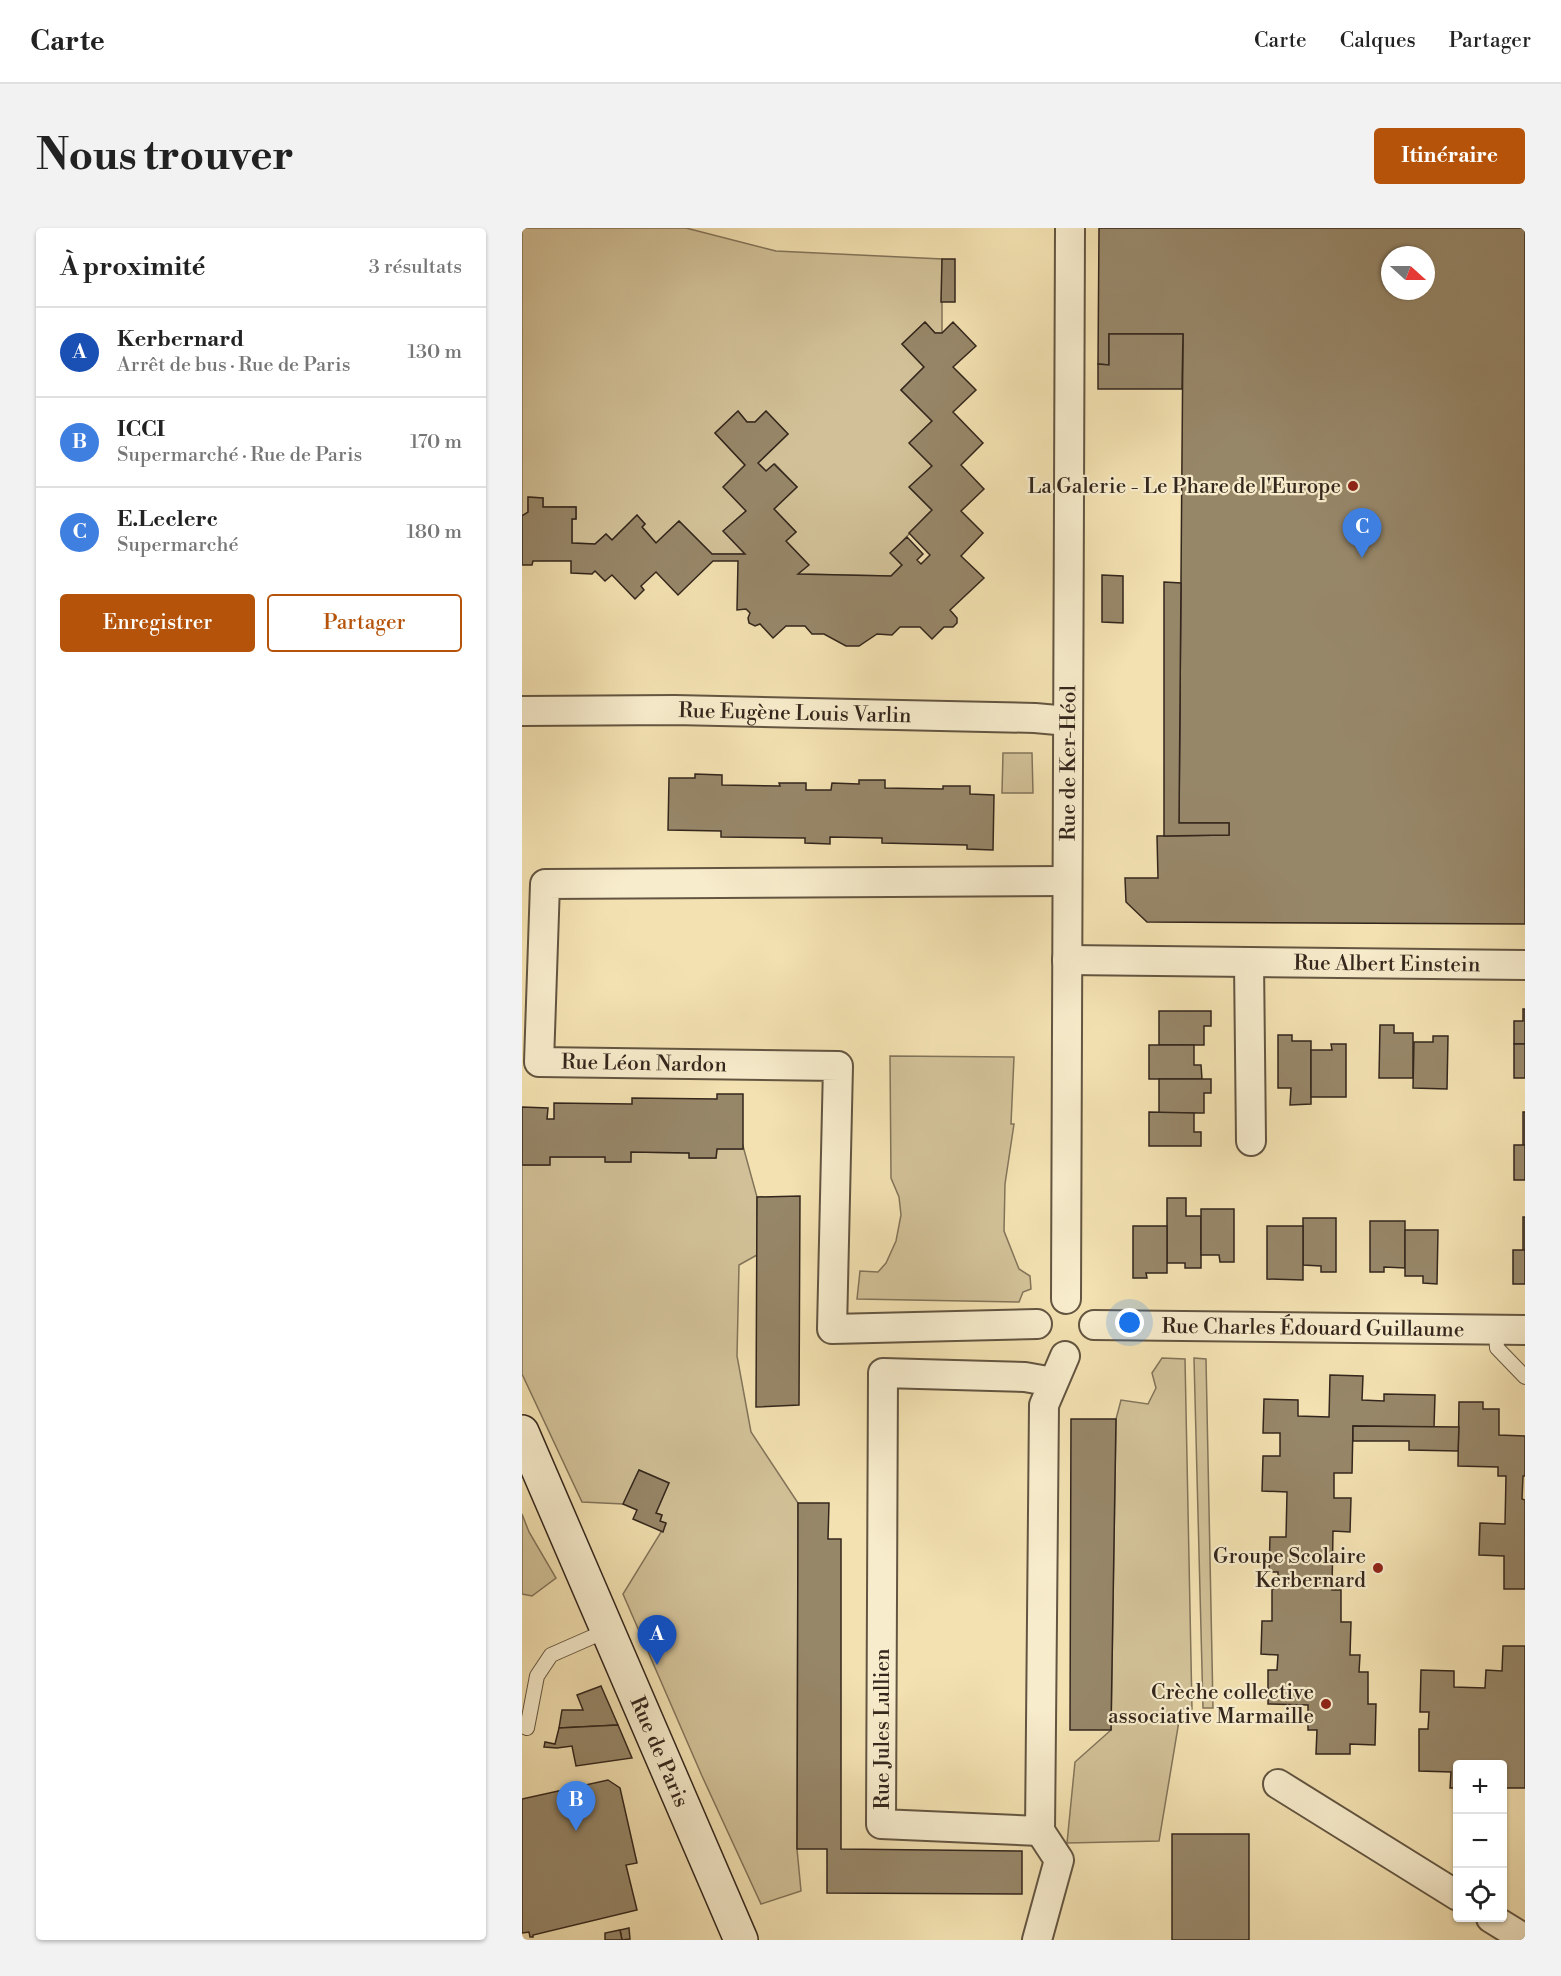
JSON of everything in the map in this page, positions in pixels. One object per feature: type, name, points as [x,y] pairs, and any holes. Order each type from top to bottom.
[{"type":"main road","name":"Rue de Paris","points":[[522,1432],[741,1940]]},
{"type":"street","name":"Rue de Ker-Héol","points":[[1066,1299],[1070,228]]},
{"type":"street","name":"Rue Eugène Louis Varlin","points":[[522,711],[675,710],[1035,718],[1068,721]]},
{"type":"street","name":"Rue Léon Nardon","points":[[1037,1324],[832,1329],[838,1066],[540,1062],[544,884],[1067,881]]},
{"type":"street","name":"Rue Albert Einstein","points":[[1067,960],[1525,965]]},
{"type":"street","points":[[1249,962],[1251,1141]]},
{"type":"street","points":[[1037,1940],[1059,1860],[1040,1831],[1044,1405],[1065,1356],[1086,1347],[1094,1325],[1085,1307],[1066,1299],[1047,1306],[1037,1324],[1045,1346],[1065,1356]]},
{"type":"street","name":"Rue Charles Édouard Guillaume","points":[[1094,1325],[1525,1330]]},
{"type":"street","name":"Rue Jules Lullien","points":[[1040,1831],[881,1824],[883,1373],[1025,1377],[1053,1382]]},
{"type":"street","points":[[1278,1784],[1453,1893]]},
{"type":"street","points":[[1499,1922],[1525,1939]]},
{"type":"lane","points":[[1496,1331],[1497,1348],[1525,1377]]},
{"type":"lane","points":[[522,1726],[527,1728],[537,1676],[551,1655],[608,1630]]},
{"type":"shaded area","points":[[522,228],[686,228],[776,251],[942,259],[942,333],[935,333],[925,322],[902,344],[924,367],[901,390],[932,421],[910,443],[932,466],[910,488],[932,510],[891,553],[902,565],[891,576],[798,574],[808,565],[786,541],[796,532],[774,509],[797,487],[775,464],[766,471],[758,463],[788,434],[766,411],[755,422],[747,422],[738,411],[715,433],[745,465],[746,511],[724,531],[745,554],[712,554],[679,521],[656,543],[642,527],[645,524],[637,515],[612,540],[606,534],[595,544],[572,543],[572,519],[576,519],[576,507],[543,507],[543,498],[528,497],[528,512],[522,516]]},
{"type":"shaded area","points":[[1003,753],[1032,753],[1033,793],[1002,793]]},
{"type":"shaded area","points":[[890,1056],[1014,1057],[1011,1124],[1014,1124],[1005,1184],[1004,1231],[1019,1269],[1030,1276],[1031,1289],[1023,1292],[1019,1302],[857,1299],[860,1271],[878,1272],[886,1263],[896,1241],[901,1215],[899,1197],[891,1178]]},
{"type":"shaded area","points":[[743,1146],[757,1197],[757,1255],[739,1265],[737,1356],[751,1432],[798,1503],[797,1849],[801,1891],[761,1904],[702,1776],[623,1594],[666,1524],[660,1521],[662,1515],[656,1513],[669,1483],[639,1470],[623,1504],[582,1502],[522,1374],[522,1165],[549,1165],[550,1157],[605,1157],[606,1162],[630,1162],[631,1152],[689,1153],[690,1158],[716,1158],[717,1149],[742,1149]]},
{"type":"shaded area","points":[[1162,1358],[1185,1359],[1192,1709],[1181,1709],[1159,1841],[1067,1843],[1075,1762],[1111,1730],[1116,1419],[1121,1400],[1148,1404],[1156,1388],[1152,1373]]},
{"type":"shaded area","points":[[1194,1358],[1206,1359],[1213,1708],[1203,1708]]},
{"type":"shaded area","points":[[522,1514],[529,1532],[556,1578],[532,1596],[522,1594]]},
{"type":"building","name":"La Galerie - Le Phare de l'Europe","points":[[1099,228],[1525,228],[1525,924],[1147,922],[1126,902],[1125,878],[1158,878],[1157,836],[1229,835],[1229,823],[1179,823],[1183,334],[1109,334],[1109,365],[1098,364]]},
{"type":"building","points":[[942,259],[955,259],[955,302],[941,302]]},
{"type":"building","points":[[925,322],[935,333],[942,333],[953,322],[976,346],[953,367],[976,390],[953,412],[983,443],[961,465],[984,489],[961,511],[983,533],[961,556],[984,578],[950,610],[957,618],[957,623],[953,627],[944,627],[932,639],[920,627],[900,627],[892,635],[877,634],[859,646],[846,646],[824,634],[812,634],[805,626],[786,626],[773,638],[760,624],[755,626],[749,623],[750,613],[746,609],[737,610],[738,561],[713,561],[678,595],[656,572],[641,586],[644,590],[635,599],[612,575],[605,581],[595,571],[592,574],[571,573],[571,561],[533,561],[532,565],[522,565],[522,516],[528,512],[528,497],[543,498],[543,507],[576,507],[576,519],[572,519],[572,543],[595,544],[606,534],[612,540],[637,515],[645,524],[642,527],[656,543],[679,521],[712,554],[745,554],[723,531],[746,511],[723,487],[745,465],[715,433],[738,411],[747,422],[755,422],[766,411],[788,434],[758,463],[766,471],[774,464],[797,487],[774,509],[796,532],[786,541],[809,565],[798,574],[891,576],[902,565],[890,553],[907,537],[923,554],[917,560],[921,564],[930,555],[909,533],[932,510],[909,487],[932,466],[909,443],[932,421],[901,390],[924,367],[902,344]]},
{"type":"building","points":[[1109,334],[1183,334],[1182,389],[1098,389],[1098,364],[1109,365]]},
{"type":"building","points":[[1102,575],[1123,576],[1123,623],[1102,622]]},
{"type":"building","points":[[1164,582],[1181,583],[1179,823],[1229,823],[1229,835],[1164,836]]},
{"type":"building","points":[[695,774],[722,775],[722,785],[780,786],[779,783],[806,783],[806,790],[831,790],[832,783],[859,784],[859,780],[885,780],[885,788],[943,789],[943,786],[970,786],[970,794],[994,795],[993,850],[967,849],[967,845],[882,843],[882,838],[830,837],[830,844],[805,843],[805,838],[721,837],[721,831],[668,830],[669,778],[695,778]]},
{"type":"building","points":[[1523,1009],[1525,1009],[1525,1044],[1514,1044],[1514,1021],[1523,1021]]},
{"type":"building","points":[[1159,1011],[1211,1011],[1211,1026],[1204,1026],[1204,1045],[1159,1045]]},
{"type":"building","points":[[1380,1025],[1394,1025],[1394,1033],[1413,1033],[1413,1078],[1379,1078]]},
{"type":"building","points":[[1278,1035],[1292,1035],[1292,1041],[1311,1041],[1311,1104],[1290,1105],[1291,1088],[1278,1088]]},
{"type":"building","points":[[1433,1036],[1448,1036],[1447,1089],[1413,1088],[1414,1042],[1433,1042]]},
{"type":"building","points":[[1331,1044],[1346,1044],[1346,1097],[1311,1097],[1311,1050],[1332,1050]]},
{"type":"building","points":[[1514,1044],[1525,1044],[1525,1078],[1514,1078]]},
{"type":"building","points":[[1149,1045],[1194,1045],[1194,1065],[1201,1065],[1202,1079],[1149,1079]]},
{"type":"building","points":[[1159,1079],[1211,1079],[1211,1093],[1204,1093],[1204,1113],[1159,1113]]},
{"type":"building","points":[[717,1094],[743,1094],[743,1149],[717,1149],[716,1158],[689,1158],[689,1153],[631,1152],[631,1162],[605,1162],[605,1157],[550,1157],[550,1165],[522,1165],[522,1107],[548,1108],[547,1119],[554,1119],[554,1103],[632,1104],[632,1098],[717,1099]]},
{"type":"building","points":[[1149,1112],[1194,1113],[1194,1132],[1201,1132],[1201,1146],[1149,1146]]},
{"type":"building","points":[[1523,1112],[1525,1112],[1525,1145],[1523,1145]]},
{"type":"building","points":[[1514,1145],[1525,1145],[1525,1180],[1514,1180]]},
{"type":"building","points":[[800,1196],[799,1405],[756,1407],[757,1197]]},
{"type":"building","points":[[1167,1198],[1186,1198],[1186,1216],[1201,1216],[1201,1268],[1185,1268],[1185,1263],[1167,1263]]},
{"type":"building","points":[[1201,1209],[1234,1209],[1234,1262],[1220,1262],[1219,1255],[1201,1255]]},
{"type":"building","points":[[1523,1217],[1525,1217],[1525,1250],[1523,1250]]},
{"type":"building","points":[[1303,1218],[1336,1218],[1336,1272],[1321,1272],[1321,1266],[1303,1265]]},
{"type":"building","points":[[1370,1221],[1405,1221],[1405,1268],[1384,1267],[1384,1272],[1370,1272]]},
{"type":"building","points":[[1133,1226],[1167,1226],[1167,1273],[1146,1273],[1147,1278],[1133,1278]]},
{"type":"building","points":[[1267,1226],[1303,1226],[1303,1280],[1267,1279]]},
{"type":"building","points":[[1405,1230],[1438,1230],[1437,1284],[1423,1283],[1423,1276],[1405,1276]]},
{"type":"building","points":[[1513,1250],[1525,1250],[1525,1284],[1513,1284]]},
{"type":"building","points":[[1330,1375],[1363,1376],[1362,1400],[1384,1401],[1384,1394],[1435,1395],[1434,1427],[1353,1426],[1352,1473],[1334,1473],[1334,1498],[1351,1498],[1350,1532],[1333,1531],[1332,1590],[1341,1590],[1341,1622],[1351,1622],[1350,1655],[1360,1655],[1359,1672],[1368,1672],[1368,1704],[1376,1704],[1375,1745],[1350,1744],[1350,1754],[1316,1754],[1317,1730],[1308,1730],[1308,1705],[1268,1704],[1268,1670],[1277,1670],[1278,1655],[1261,1654],[1262,1621],[1272,1621],[1272,1589],[1278,1588],[1278,1572],[1269,1572],[1270,1537],[1286,1537],[1287,1492],[1262,1491],[1263,1456],[1280,1456],[1280,1433],[1263,1433],[1264,1399],[1298,1400],[1298,1416],[1329,1417]]},
{"type":"building","points":[[1459,1402],[1483,1402],[1483,1409],[1499,1409],[1499,1435],[1525,1436],[1525,1476],[1523,1476],[1522,1499],[1525,1500],[1525,1589],[1504,1589],[1504,1556],[1479,1555],[1480,1523],[1505,1524],[1506,1476],[1498,1476],[1498,1467],[1458,1466]]},
{"type":"building","points":[[1071,1419],[1116,1419],[1111,1730],[1070,1730]]},
{"type":"building","points":[[1353,1426],[1459,1427],[1458,1451],[1409,1450],[1409,1441],[1353,1441]]},
{"type":"building","points":[[639,1470],[669,1483],[656,1513],[662,1515],[660,1521],[666,1523],[663,1532],[633,1519],[637,1510],[623,1504]]},
{"type":"building","points":[[798,1503],[829,1503],[828,1539],[841,1539],[841,1849],[1022,1851],[1022,1894],[827,1893],[827,1849],[797,1849]]},
{"type":"building","points":[[1503,1646],[1525,1646],[1525,1788],[1507,1788],[1507,1760],[1453,1760],[1453,1788],[1450,1788],[1451,1772],[1419,1771],[1419,1729],[1428,1729],[1429,1712],[1420,1712],[1421,1670],[1454,1671],[1454,1687],[1485,1688],[1486,1670],[1502,1671]]},
{"type":"building","points":[[601,1686],[618,1725],[559,1728],[562,1710],[583,1710],[577,1695]]},
{"type":"building","points":[[618,1725],[632,1758],[576,1766],[572,1746],[544,1747],[545,1742],[555,1744],[559,1728]]},
{"type":"building","points":[[608,1780],[620,1788],[637,1863],[626,1865],[637,1910],[533,1935],[533,1937],[530,1937],[529,1932],[522,1933],[522,1799]]},
{"type":"building","points":[[1172,1834],[1249,1834],[1249,1940],[1172,1940]]},
{"type":"building","points":[[629,1928],[630,1939],[622,1940],[620,1930]]},
{"type":"building","points":[[620,1930],[622,1940],[605,1940],[605,1933]]},
{"type":"place","name":"La Galerie - Le Phare de l'Europe","points":[[1353,486]]},
{"type":"place","name":"E.Leclerc","points":[[1362,558]]},
{"type":"place","name":"Groupe Scolaire Kerbernard","points":[[1378,1568]]},
{"type":"place","name":"Kerbernard","points":[[657,1665]]},
{"type":"place","name":"Crèche collective associative Marmaille","points":[[1326,1704]]},
{"type":"place","name":"ICCI","points":[[576,1831]]}]
